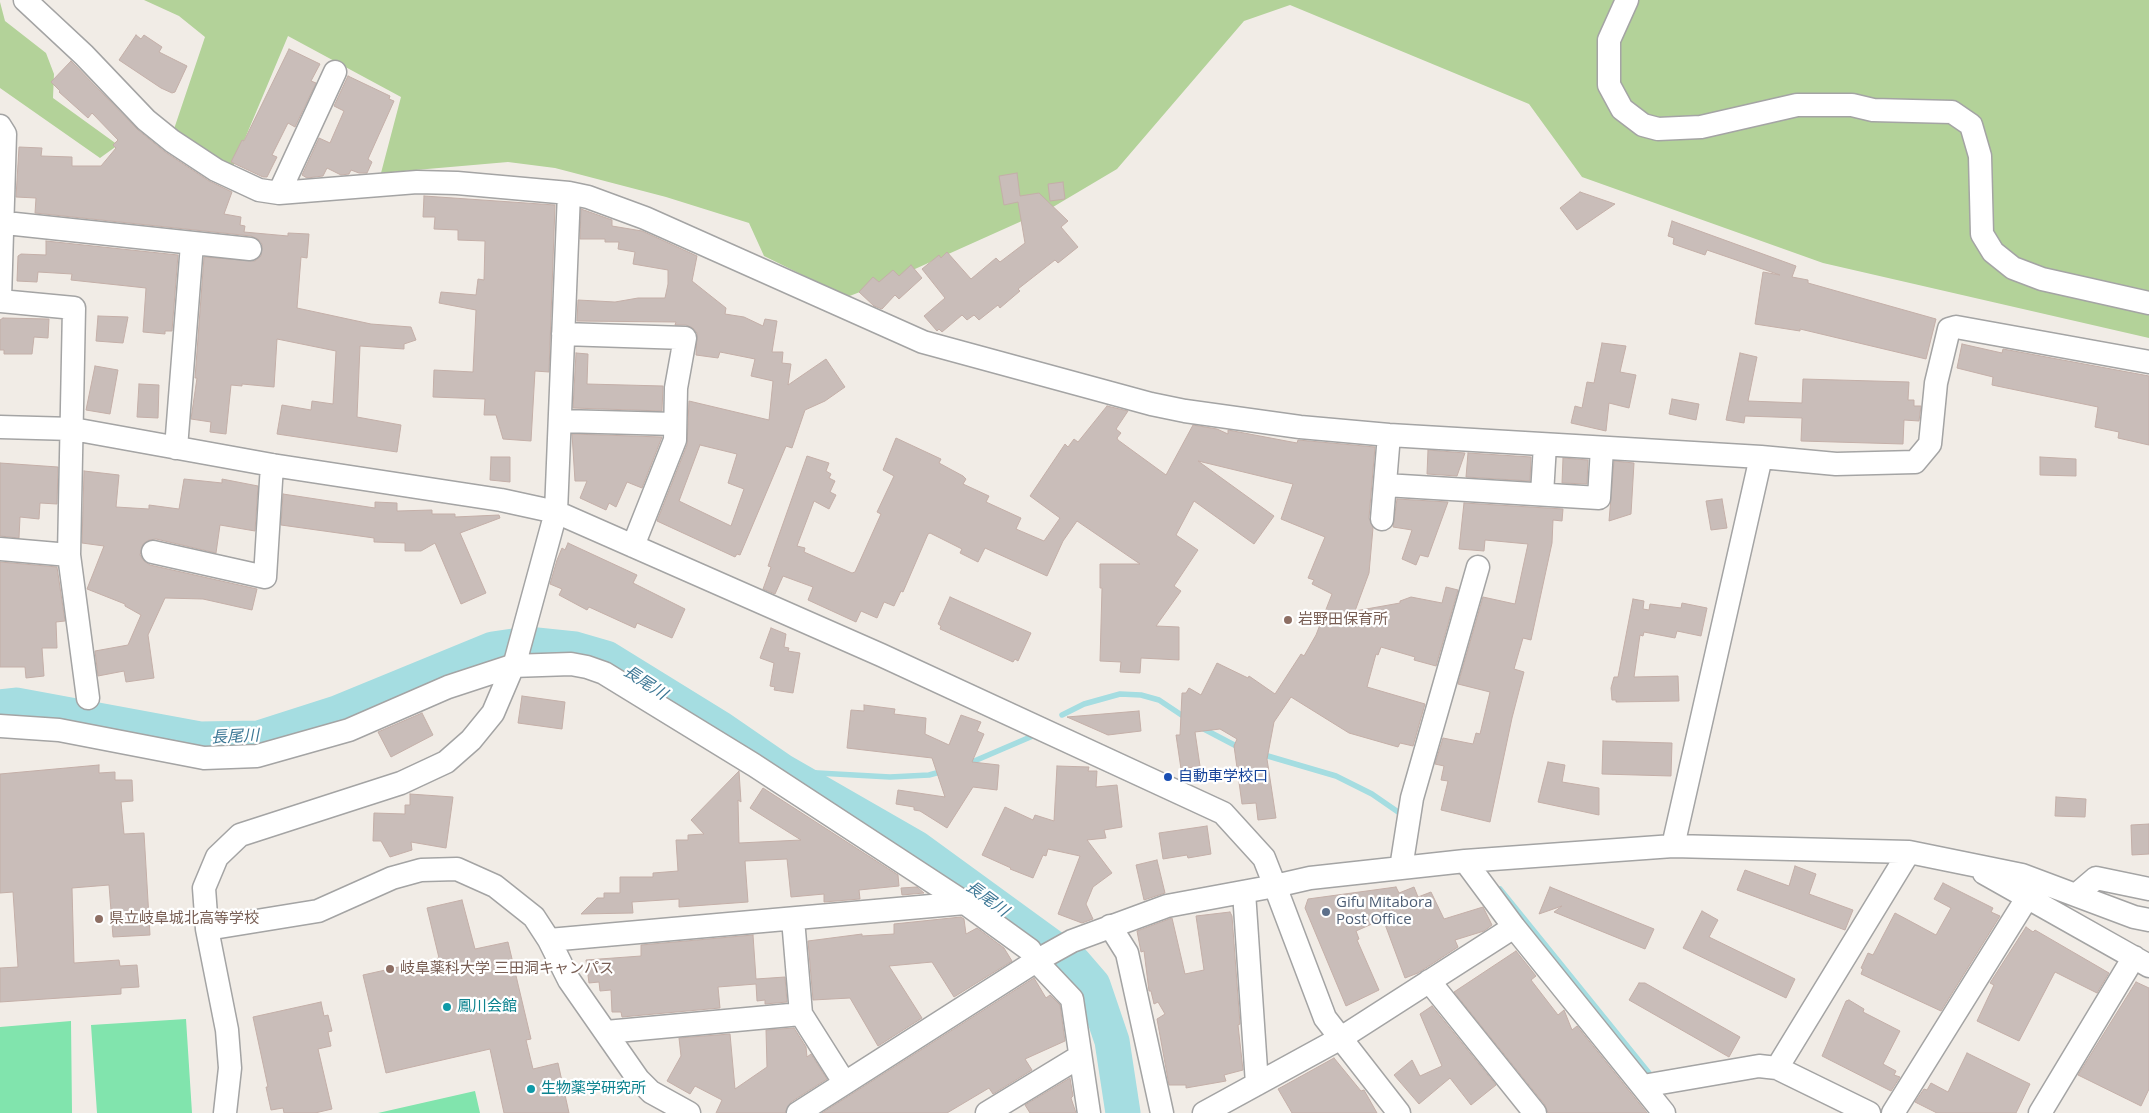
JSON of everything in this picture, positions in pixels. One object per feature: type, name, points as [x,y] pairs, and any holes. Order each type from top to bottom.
[{"type":"street","points":[[25,0],[84,55],[146,120],[172,141],[216,170],[259,190],[278,193],[417,182],[457,183],[569,193],[588,197],[646,218],[923,342],[1151,404],[1185,411],[1300,427],[1389,435],[1761,457],[1836,464],[1915,462],[1930,444],[1936,383],[1950,329],[1956,327],[2149,362]]},
{"type":"street","points":[[1627,0],[1609,40],[1609,85],[1622,109],[1643,125],[1658,129],[1701,127],[1797,105],[1852,105],[1873,110],[1952,112],[1971,125],[1978,148],[1980,156],[1982,234],[1993,252],[2013,268],[2042,279],[2149,303]]},
{"type":"street","points":[[278,193],[335,72]]},
{"type":"street","points":[[0,126],[6,134],[6,230],[0,300],[74,308],[69,555],[88,698]]},
{"type":"street","points":[[225,1113],[230,1068],[228,1030],[207,929],[204,888],[218,856],[240,835],[401,783],[446,762],[470,740],[493,713],[514,663],[556,512],[569,193]]},
{"type":"street","points":[[6,230],[250,249]]},
{"type":"street","points":[[176,448],[192,244]]},
{"type":"street","points":[[563,334],[685,338],[676,388],[675,440],[633,546]]},
{"type":"street","points":[[560,421],[676,424]]},
{"type":"street","points":[[0,427],[73,429],[272,465],[501,500],[556,512],[881,654],[1223,813],[1264,858],[1325,1018],[1399,1113]]},
{"type":"street","points":[[1382,519],[1389,435]]},
{"type":"street","points":[[1542,494],[1545,445]]},
{"type":"street","points":[[1385,485],[1599,498],[1602,448]]},
{"type":"street","points":[[1673,846],[1761,457]]},
{"type":"street","points":[[153,552],[265,577],[272,465]]},
{"type":"street","points":[[0,549],[69,555]]},
{"type":"street","points":[[1401,868],[1412,798],[1478,567]]},
{"type":"street","points":[[0,726],[59,730],[204,758],[257,756],[349,730],[448,687],[514,663],[571,664],[604,673],[754,765],[964,903],[1042,958],[1072,999],[1089,1113]]},
{"type":"street","points":[[798,1113],[844,1082],[1072,941],[1167,906],[1310,878],[1465,861],[1673,846],[1910,852],[1964,862],[2022,876],[2134,917],[2149,920]]},
{"type":"street","points":[[1777,1068],[1910,852]]},
{"type":"street","points":[[1465,861],[1514,927],[1664,1113]]},
{"type":"street","points":[[1964,862],[2141,962],[2040,1113]]},
{"type":"street","points":[[207,929],[318,911],[392,878],[421,870],[457,869],[495,886],[534,917],[549,940],[570,980],[638,1079],[651,1092],[689,1113]]},
{"type":"street","points":[[2076,895],[2096,878],[2149,889]]},
{"type":"street","points":[[1244,892],[1257,1084]]},
{"type":"street","points":[[1893,1113],[2027,898]]},
{"type":"street","points":[[549,940],[964,903]]},
{"type":"street","points":[[792,919],[801,1014],[844,1082]]},
{"type":"street","points":[[1110,926],[1127,953],[1162,1113]]},
{"type":"street","points":[[1204,1113],[1341,1038],[1514,927]]},
{"type":"street","points":[[1429,981],[1535,1113]]},
{"type":"street","points":[[606,1032],[801,1014]]},
{"type":"street","points":[[987,1113],[1079,1056]]},
{"type":"street","points":[[1643,1086],[1759,1066],[1777,1068],[1869,1113]]},
{"type":"green space","points":[[144,0],[2149,0],[2149,338],[1823,263],[1582,177],[1529,104],[1290,5],[1244,21],[1117,169],[1053,207],[886,282],[847,297],[764,256],[749,223],[666,197],[555,168],[508,162],[381,173],[401,97],[288,36],[233,167],[174,129],[205,37],[179,16]]},
{"type":"green space","points":[[0,2],[5,21],[46,53],[54,74],[53,98],[118,145],[100,158],[0,88]]},
{"type":"green space","points":[[186,1019],[192,1113],[97,1113],[91,1025]]},
{"type":"green space","points":[[71,1021],[72,1113],[0,1113],[0,1027]]},
{"type":"green space","points":[[475,1091],[480,1113],[378,1113]]},
{"type":"building","points":[[136,35],[141,39],[144,35],[162,47],[159,52],[187,66],[175,92],[172,93],[161,88],[119,60]]},
{"type":"building","points":[[289,49],[320,64],[311,81],[316,83],[295,127],[288,123],[272,155],[277,157],[267,177],[263,177],[231,162],[242,140],[244,141]]},
{"type":"building","points":[[71,61],[138,130],[165,152],[209,181],[232,192],[224,214],[241,217],[240,225],[245,226],[244,232],[288,236],[288,233],[309,234],[307,258],[301,257],[297,308],[371,324],[411,327],[416,340],[404,344],[404,349],[360,346],[357,417],[401,425],[397,452],[277,434],[282,405],[311,410],[312,401],[333,404],[336,351],[277,339],[274,387],[242,384],[242,386],[231,385],[226,434],[210,432],[211,422],[191,419],[197,378],[195,378],[204,257],[255,261],[261,256],[262,244],[258,239],[251,236],[35,213],[36,198],[16,197],[19,147],[42,148],[41,156],[72,157],[72,166],[101,166],[116,148],[113,145],[118,140],[92,113],[88,118],[59,92],[51,82]]},
{"type":"building","points":[[348,76],[390,96],[389,99],[394,101],[368,159],[372,162],[367,173],[351,170],[349,174],[341,175],[327,168],[323,176],[307,178],[302,175],[319,138],[330,143],[344,111],[334,106]]},
{"type":"building","points":[[1017,173],[1020,196],[1039,193],[1068,221],[1061,227],[1078,247],[1058,263],[1055,260],[1018,289],[1020,291],[1000,308],[998,305],[979,320],[974,315],[967,320],[962,315],[942,332],[939,329],[937,331],[924,316],[945,298],[922,269],[939,255],[941,258],[947,252],[971,279],[996,258],[1000,262],[1025,243],[1018,202],[1004,205],[999,176]]},
{"type":"building","points":[[1063,182],[1065,199],[1050,201],[1048,184]]},
{"type":"building","points":[[1580,192],[1615,204],[1577,230],[1560,208]]},
{"type":"building","points":[[424,196],[555,205],[549,372],[535,371],[531,441],[503,439],[496,415],[484,415],[485,399],[433,397],[434,370],[473,372],[476,310],[439,303],[441,292],[476,295],[478,279],[484,280],[485,241],[458,240],[458,230],[434,229],[435,217],[423,217]]},
{"type":"building","points":[[581,209],[612,220],[612,226],[642,231],[697,256],[692,281],[726,308],[725,314],[744,317],[763,326],[765,319],[777,321],[772,352],[783,352],[782,363],[791,364],[788,385],[826,359],[845,387],[825,401],[805,410],[792,448],[786,446],[740,555],[737,554],[735,557],[657,521],[687,445],[689,401],[769,420],[773,381],[751,376],[755,359],[720,352],[718,358],[696,355],[697,333],[693,328],[686,325],[675,325],[676,322],[577,321],[578,300],[615,302],[638,298],[665,298],[668,284],[668,270],[633,264],[635,252],[618,249],[619,242],[605,242],[605,239],[580,239]],"holes":[[[700,445],[737,454],[728,483],[744,489],[731,526],[679,501]]]},
{"type":"building","points":[[1672,221],[1796,266],[1792,277],[1808,280],[1808,283],[1936,319],[1926,359],[1800,329],[1800,331],[1755,324],[1763,272],[1780,275],[1707,250],[1705,255],[1673,244],[1674,238],[1668,236]]},
{"type":"building","points":[[46,241],[178,255],[172,331],[165,331],[165,334],[143,332],[146,288],[71,280],[72,274],[38,272],[37,282],[17,281],[18,256],[21,254],[46,255]]},
{"type":"building","points":[[911,265],[922,278],[899,299],[895,295],[882,309],[874,306],[859,292],[873,277],[879,282],[893,270],[899,276]]},
{"type":"building","points":[[98,316],[128,317],[123,343],[96,341]]},
{"type":"building","points":[[3,318],[49,319],[48,338],[34,337],[32,354],[4,354],[4,350],[0,350],[0,320]]},
{"type":"building","points":[[1602,343],[1626,346],[1620,372],[1636,375],[1629,408],[1609,403],[1606,431],[1571,423],[1575,406],[1582,408],[1587,382],[1594,383]]},
{"type":"building","points":[[1962,344],[2002,353],[2003,349],[2149,376],[2149,445],[2118,438],[2119,432],[2095,427],[2098,407],[1992,385],[1993,377],[1957,368]]},
{"type":"building","points":[[576,353],[588,354],[587,384],[663,386],[662,411],[573,408]]},
{"type":"building","points":[[1740,353],[1757,357],[1748,401],[1802,403],[1803,379],[1909,382],[1908,400],[1914,400],[1914,406],[1921,406],[1919,421],[1904,420],[1903,444],[1801,441],[1802,418],[1745,416],[1744,423],[1726,420]]},
{"type":"building","points":[[95,366],[118,370],[110,414],[86,410]]},
{"type":"building","points":[[139,384],[159,385],[158,418],[137,417]]},
{"type":"building","points":[[1672,399],[1699,404],[1696,420],[1669,414]]},
{"type":"building","points":[[1107,406],[1128,411],[1116,429],[1121,433],[1117,438],[1118,440],[1166,475],[1193,425],[1217,429],[1228,434],[1228,430],[1297,443],[1298,440],[1375,447],[1369,518],[1373,528],[1369,573],[1355,611],[1400,603],[1400,601],[1411,597],[1442,603],[1446,587],[1458,590],[1436,666],[1414,660],[1415,657],[1381,647],[1378,655],[1376,654],[1367,687],[1425,704],[1413,746],[1400,743],[1398,747],[1349,733],[1291,697],[1274,722],[1267,759],[1276,818],[1258,820],[1256,803],[1242,804],[1234,746],[1237,739],[1220,729],[1195,732],[1200,766],[1181,769],[1176,735],[1180,735],[1182,693],[1186,693],[1189,688],[1201,695],[1217,663],[1248,678],[1249,676],[1275,694],[1301,654],[1304,656],[1316,635],[1332,594],[1312,584],[1314,580],[1308,578],[1325,537],[1281,519],[1293,484],[1198,461],[1274,516],[1254,544],[1194,501],[1176,535],[1198,550],[1174,586],[1181,591],[1156,626],[1179,627],[1179,660],[1141,658],[1140,673],[1120,672],[1121,662],[1100,661],[1102,588],[1100,588],[1100,564],[1140,564],[1077,521],[1063,541],[1047,576],[985,548],[978,562],[960,553],[962,549],[930,533],[903,592],[901,591],[894,606],[884,602],[877,618],[861,611],[856,622],[808,600],[813,587],[783,576],[775,594],[763,589],[771,567],[768,566],[807,456],[829,463],[826,471],[831,474],[829,478],[835,481],[830,492],[836,495],[829,509],[814,501],[797,546],[805,548],[804,552],[852,573],[855,572],[881,514],[877,512],[894,476],[883,470],[896,438],[941,459],[939,463],[966,479],[963,484],[989,496],[986,502],[1021,518],[1016,529],[1044,541],[1060,518],[1030,496],[1065,444],[1068,447],[1074,439],[1078,442]]},
{"type":"building","points":[[572,434],[662,437],[642,488],[627,482],[616,507],[609,503],[606,510],[580,498],[587,481],[575,481]]},
{"type":"building","points":[[1428,450],[1465,453],[1457,476],[1427,474]]},
{"type":"building","points":[[1468,453],[1531,457],[1530,481],[1466,477]]},
{"type":"building","points":[[491,457],[510,457],[510,482],[490,480]]},
{"type":"building","points":[[2040,457],[2076,459],[2076,476],[2040,475]]},
{"type":"building","points":[[1563,458],[1588,460],[1587,484],[1562,483]]},
{"type":"building","points":[[1614,461],[1634,463],[1631,514],[1609,521]]},
{"type":"building","points":[[0,463],[58,467],[57,504],[40,503],[39,519],[20,517],[19,538],[0,536]]},
{"type":"building","points":[[84,471],[119,475],[116,507],[149,509],[149,505],[179,509],[184,479],[222,483],[222,479],[258,486],[255,531],[220,525],[216,553],[156,539],[149,540],[143,544],[140,555],[150,565],[257,589],[252,610],[203,599],[165,598],[148,635],[154,678],[126,682],[124,671],[98,676],[95,651],[128,645],[141,615],[125,606],[125,604],[87,589],[104,546],[82,543]]},
{"type":"building","points":[[283,494],[375,508],[375,502],[397,503],[397,511],[432,510],[432,514],[455,514],[455,517],[499,515],[500,518],[460,533],[486,593],[461,604],[435,543],[421,551],[405,551],[405,543],[374,542],[374,538],[281,525]]},
{"type":"building","points":[[1397,499],[1448,502],[1428,557],[1420,555],[1416,565],[1402,559],[1412,530],[1393,527]]},
{"type":"building","points":[[1722,499],[1727,528],[1711,530],[1706,501]]},
{"type":"building","points":[[1464,503],[1563,509],[1562,521],[1553,520],[1552,543],[1531,640],[1523,638],[1514,669],[1524,672],[1512,718],[1490,822],[1441,810],[1448,781],[1441,780],[1444,766],[1435,764],[1443,738],[1473,744],[1476,733],[1480,734],[1490,692],[1458,684],[1483,597],[1515,604],[1528,544],[1485,540],[1484,551],[1459,549]]},
{"type":"building","points":[[568,543],[637,575],[633,583],[685,609],[672,638],[637,623],[635,628],[589,607],[587,610],[559,595],[562,589],[550,584],[562,548],[565,550]]},
{"type":"building","points":[[0,562],[57,567],[65,621],[56,622],[57,648],[42,648],[44,676],[26,678],[25,667],[0,667]]},
{"type":"building","points":[[950,597],[1031,633],[1018,661],[1015,659],[1013,662],[940,629],[941,626],[938,624]]},
{"type":"building","points":[[1633,599],[1644,601],[1643,609],[1649,610],[1650,604],[1681,608],[1682,603],[1707,608],[1701,636],[1677,631],[1675,638],[1644,632],[1643,636],[1640,635],[1634,677],[1678,676],[1679,701],[1616,702],[1616,700],[1612,700],[1611,688],[1614,677],[1618,677]]},
{"type":"building","points":[[771,628],[786,634],[784,647],[789,648],[788,651],[800,653],[793,693],[774,690],[775,687],[770,686],[774,663],[760,658]]},
{"type":"building","points":[[522,696],[565,702],[562,729],[518,723]]},
{"type":"building","points":[[864,705],[895,709],[894,714],[926,718],[925,734],[949,745],[961,715],[981,722],[977,731],[984,734],[972,762],[999,765],[997,790],[973,787],[947,828],[920,811],[914,810],[914,807],[896,804],[898,790],[945,797],[932,758],[847,748],[851,710],[864,711]]},
{"type":"building","points":[[1139,711],[1141,731],[1108,735],[1067,717]]},
{"type":"building","points":[[422,713],[433,735],[391,757],[378,732]]},
{"type":"building","points":[[1603,741],[1672,743],[1671,776],[1602,774]]},
{"type":"building","points":[[1548,762],[1565,765],[1562,782],[1599,788],[1599,815],[1538,802]]},
{"type":"building","points":[[99,765],[99,773],[115,772],[115,780],[132,780],[133,801],[121,802],[124,834],[144,833],[150,935],[113,937],[109,885],[72,888],[74,963],[119,960],[120,966],[137,965],[139,987],[121,988],[121,994],[0,1002],[0,968],[18,967],[13,892],[0,893],[0,774]]},
{"type":"building","points":[[1057,766],[1089,767],[1088,771],[1097,771],[1096,787],[1117,785],[1122,827],[1104,830],[1106,838],[1087,840],[1112,873],[1093,887],[1086,904],[1093,919],[1082,923],[1058,914],[1080,856],[1048,849],[1046,856],[1043,855],[1033,878],[982,855],[1005,807],[1033,820],[1035,815],[1054,821]]},
{"type":"building","points":[[739,771],[741,802],[738,800],[739,843],[801,840],[750,808],[763,788],[898,875],[899,886],[859,890],[860,899],[824,902],[824,894],[791,897],[787,859],[745,861],[748,902],[679,907],[679,899],[632,902],[633,913],[581,914],[597,898],[604,898],[604,893],[620,893],[620,877],[653,877],[653,873],[678,871],[676,840],[688,840],[688,835],[704,834],[691,820]]},
{"type":"building","points":[[410,794],[453,797],[446,848],[411,842],[412,850],[390,857],[381,841],[373,841],[374,813],[405,814],[405,805],[410,805]]},
{"type":"building","points":[[2056,797],[2086,799],[2085,817],[2055,816]]},
{"type":"building","points":[[2149,824],[2149,854],[2132,855],[2131,825]]},
{"type":"building","points":[[1207,826],[1211,854],[1188,858],[1187,855],[1163,859],[1159,833]]},
{"type":"building","points":[[1157,860],[1165,893],[1144,900],[1136,865]]},
{"type":"building","points":[[1795,866],[1816,874],[1809,894],[1853,910],[1845,930],[1737,890],[1745,870],[1789,886]]},
{"type":"building","points":[[1943,883],[1993,908],[1991,912],[2000,916],[1941,1011],[1861,974],[1863,969],[1861,968],[1868,953],[1873,955],[1895,913],[1936,935],[1951,908],[1934,899]]},
{"type":"building","points":[[917,887],[924,893],[902,895],[901,888]]},
{"type":"building","points":[[1396,887],[1399,893],[1414,887],[1418,897],[1431,892],[1444,919],[1483,907],[1492,925],[1484,931],[1455,940],[1458,947],[1418,973],[1405,978],[1383,919],[1356,931],[1359,939],[1357,940],[1379,990],[1346,1006],[1305,908],[1308,899]]},
{"type":"building","points":[[1550,887],[1654,929],[1645,949],[1554,912],[1562,906],[1539,914]]},
{"type":"building","name":"鳳川会館","points":[[462,900],[475,949],[508,942],[531,1039],[526,1040],[533,1069],[558,1063],[569,1113],[504,1113],[490,1049],[386,1073],[363,975],[439,958],[427,908]]},
{"type":"building","points":[[1702,911],[1718,920],[1709,937],[1795,979],[1786,998],[1683,948]]},
{"type":"building","points":[[1230,912],[1232,916],[1240,1024],[1238,1025],[1243,1070],[1224,1075],[1226,1081],[1186,1088],[1186,1085],[1169,1085],[1157,1019],[1165,1014],[1158,1002],[1154,1004],[1151,991],[1149,991],[1144,951],[1141,952],[1137,931],[1172,918],[1185,974],[1204,970],[1196,916]]},
{"type":"building","points":[[961,917],[964,919],[966,934],[977,928],[1004,948],[1012,961],[954,997],[932,962],[889,966],[922,1018],[878,1046],[850,998],[813,1000],[808,941],[862,934],[862,936],[894,934],[894,924]]},
{"type":"building","points":[[2026,927],[2033,932],[2035,930],[2109,973],[2097,993],[2055,972],[2019,1041],[1977,1021],[1994,985],[1990,983]]},
{"type":"building","points":[[753,935],[756,979],[785,977],[787,1002],[765,1004],[765,1000],[757,1001],[756,984],[718,987],[720,1008],[622,1017],[621,1012],[612,1012],[611,990],[600,991],[599,982],[589,983],[586,960],[641,956],[641,945]]},
{"type":"building","points":[[1516,951],[1536,976],[1531,980],[1558,1015],[1564,1010],[1572,1030],[1577,1026],[1647,1113],[1548,1113],[1545,1105],[1454,992]]},
{"type":"building","points":[[1034,978],[1046,998],[1050,995],[1060,1005],[1065,1041],[1025,1059],[1032,1070],[993,1094],[989,1088],[947,1113],[822,1113]]},
{"type":"building","points":[[2136,982],[2149,988],[2149,1089],[2141,1106],[2078,1075]]},
{"type":"building","points":[[1639,983],[1645,983],[1740,1037],[1729,1057],[1629,1000]]},
{"type":"building","points":[[1849,1000],[1864,1009],[1863,1012],[1900,1031],[1883,1064],[1896,1071],[1894,1075],[1900,1077],[1891,1091],[1822,1056],[1846,1001]]},
{"type":"building","points":[[321,1002],[324,1016],[328,1015],[332,1031],[328,1032],[331,1046],[318,1049],[332,1109],[315,1113],[284,1113],[283,1108],[271,1110],[253,1017]]},
{"type":"building","points":[[1432,1006],[1496,1085],[1471,1105],[1450,1078],[1419,1104],[1394,1075],[1412,1060],[1420,1076],[1442,1066],[1420,1014]]},
{"type":"building","points":[[794,1028],[806,1047],[807,1057],[811,1054],[827,1079],[791,1102],[785,1113],[716,1113],[722,1100],[695,1086],[690,1094],[667,1081],[681,1056],[679,1038],[730,1034],[735,1089],[767,1067],[766,1030]]},
{"type":"building","points":[[1967,1053],[2030,1084],[2016,1113],[1937,1113],[1915,1102],[1931,1083],[1948,1092]]},
{"type":"building","points":[[1334,1058],[1361,1091],[1364,1090],[1377,1113],[1292,1113],[1278,1089]]},
{"type":"building","points":[[1070,1078],[1073,1096],[1071,1098],[1076,1113],[1030,1113],[1025,1105]]},
{"type":"waterway","name":"長尾川","points":[[0,707],[16,705],[200,739],[259,738],[337,713],[493,649],[527,644],[575,649],[606,658],[721,729],[782,771],[916,848],[1074,963],[1093,985],[1112,1041],[1123,1113]]},
{"type":"waterway","points":[[1062,715],[1084,704],[1120,694],[1141,695],[1159,700],[1186,718]]},
{"type":"waterway","points":[[1200,727],[1240,748]]},
{"type":"waterway","points":[[965,765],[1035,735]]},
{"type":"waterway","points":[[1261,754],[1336,776],[1372,794],[1401,814]]},
{"type":"waterway","points":[[782,771],[890,777],[929,775],[944,771]]},
{"type":"waterway","points":[[1500,889],[1649,1073]]},
{"type":"place","name":"岩野田保育所","points":[[1288,620]]},
{"type":"place","name":"自動車学校口","points":[[1168,777]]},
{"type":"place","name":"Gifu Mitabora Post Office","points":[[1326,912]]},
{"type":"place","name":"県立岐阜城北高等学校","points":[[99,919]]},
{"type":"place","name":"岐阜薬科大学 三田洞キャンパス","points":[[390,969]]},
{"type":"place","name":"鳳川会館","points":[[447,1007]]},
{"type":"place","name":"生物薬学研究所","points":[[531,1089]]}]
